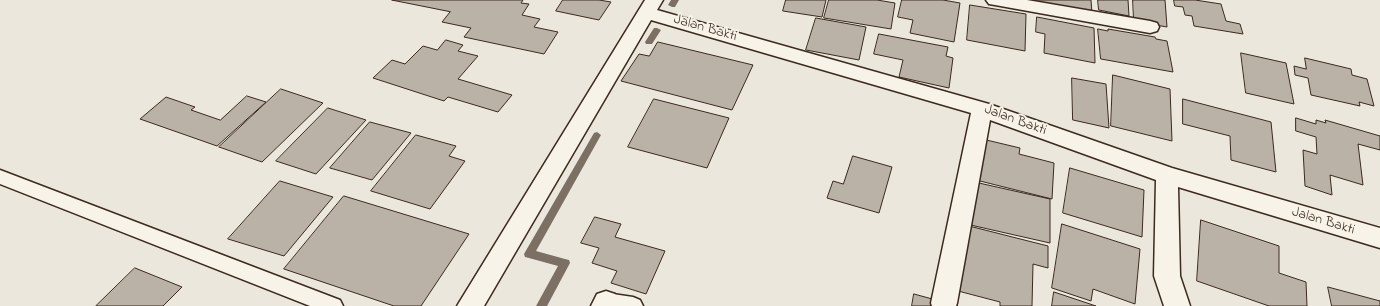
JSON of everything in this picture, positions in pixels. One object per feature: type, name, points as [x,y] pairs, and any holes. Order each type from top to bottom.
[{"type":"street","points":[[995,0],[1150,27]]},
{"type":"street","points":[[470,306],[651,6]]},
{"type":"street","name":"Jalan Bakti","points":[[651,6],[982,108],[1166,175],[1380,238]]},
{"type":"street","points":[[944,303],[982,108]]},
{"type":"street","points":[[1166,175],[1167,276],[1177,306]]},
{"type":"lane","points":[[0,177],[333,306]]},
{"type":"lane","points":[[605,304],[633,306]]},
{"type":"building","points":[[392,0],[523,0],[521,3],[529,4],[522,15],[540,19],[534,27],[558,32],[544,54],[464,37],[471,28],[442,22],[450,12]]},
{"type":"building","points":[[563,0],[599,0],[611,2],[599,20],[556,11]]},
{"type":"building","points":[[786,0],[826,0],[822,17],[783,11]]},
{"type":"building","points":[[829,0],[877,0],[895,3],[891,29],[824,18]]},
{"type":"building","points":[[902,0],[943,0],[960,3],[954,42],[910,33],[913,20],[898,17]]},
{"type":"building","points":[[1031,0],[1091,0],[1092,14],[1031,3]]},
{"type":"building","points":[[1098,0],[1128,0],[1129,16],[1099,10]]},
{"type":"building","points":[[1133,0],[1165,0],[1167,27],[1134,21]]},
{"type":"building","points":[[1174,0],[1195,0],[1221,4],[1226,21],[1240,24],[1243,34],[1194,26],[1192,16],[1185,15],[1183,7],[1175,6]]},
{"type":"building","points":[[970,5],[1026,14],[1025,51],[967,40]]},
{"type":"building","points":[[1037,17],[1094,28],[1095,63],[1044,53],[1045,34],[1036,32]]},
{"type":"building","points":[[816,18],[866,27],[859,60],[806,50]]},
{"type":"building","points":[[1098,29],[1108,31],[1108,29],[1155,37],[1156,39],[1167,41],[1173,72],[1101,59]]},
{"type":"building","points":[[879,34],[948,47],[946,56],[953,58],[949,88],[899,77],[903,60],[874,54]]},
{"type":"building","points":[[446,40],[463,45],[458,51],[478,56],[458,79],[512,95],[498,112],[448,97],[444,101],[373,78],[392,60],[405,64],[423,46],[437,50]]},
{"type":"building","points":[[658,42],[753,65],[732,110],[621,81],[639,54],[649,56]]},
{"type":"building","points":[[1241,53],[1286,63],[1294,104],[1246,93]]},
{"type":"building","points":[[1305,58],[1351,69],[1352,75],[1367,79],[1374,106],[1359,102],[1360,106],[1311,95],[1308,78],[1295,75],[1294,66],[1306,69]]},
{"type":"building","points":[[1113,75],[1170,89],[1172,141],[1111,126]]},
{"type":"building","points":[[1072,78],[1106,84],[1109,128],[1073,120]]},
{"type":"building","points":[[281,89],[323,103],[262,162],[219,147]]},
{"type":"building","points":[[247,96],[266,102],[217,146],[140,119],[166,97],[195,107],[191,110],[220,120]]},
{"type":"building","points":[[654,99],[729,118],[707,168],[628,147]]},
{"type":"building","points":[[1183,99],[1271,122],[1276,172],[1231,160],[1230,136],[1183,124]]},
{"type":"building","points":[[328,108],[366,120],[316,174],[276,161]]},
{"type":"building","points":[[1296,118],[1316,124],[1316,120],[1326,123],[1325,120],[1380,136],[1380,150],[1358,144],[1363,185],[1330,175],[1332,195],[1305,186],[1303,150],[1317,154],[1316,137],[1296,131]]},
{"type":"building","points":[[370,122],[411,133],[372,180],[330,168]]},
{"type":"building","points":[[416,135],[456,146],[449,156],[465,161],[430,209],[371,191]]},
{"type":"building","points":[[978,138],[1020,148],[1019,154],[1054,163],[1052,199],[972,179]]},
{"type":"building","points":[[853,156],[892,167],[879,213],[827,198],[833,181],[843,184]]},
{"type":"building","points":[[1070,168],[1144,190],[1142,237],[1063,213]]},
{"type":"building","points":[[280,181],[333,197],[284,256],[228,239]]},
{"type":"building","points":[[970,181],[1050,199],[1050,243],[966,224]]},
{"type":"building","points":[[344,196],[469,234],[421,306],[394,306],[284,269]]},
{"type":"building","points":[[595,217],[621,224],[615,237],[665,251],[646,294],[611,283],[617,271],[592,263],[599,248],[581,243]]},
{"type":"building","points":[[1201,220],[1279,246],[1279,273],[1306,282],[1307,306],[1269,306],[1197,281]]},
{"type":"building","points":[[1062,224],[1140,249],[1135,304],[1093,289],[1091,301],[1052,288]]},
{"type":"building","points":[[965,225],[1048,246],[1048,268],[1033,264],[1032,306],[1000,306],[1000,302],[958,291]]},
{"type":"building","points":[[135,268],[182,287],[163,306],[96,306]]},
{"type":"building","points":[[1328,287],[1380,301],[1380,306],[1332,306]]},
{"type":"building","points":[[1054,292],[1096,306],[1052,306]]},
{"type":"building","points":[[914,294],[958,306],[912,306]]},
{"type":"waterway","points":[[672,5],[675,0]]},
{"type":"waterway","points":[[649,42],[657,30]]},
{"type":"waterway","points":[[541,306],[565,263],[529,254],[597,135]]}]
